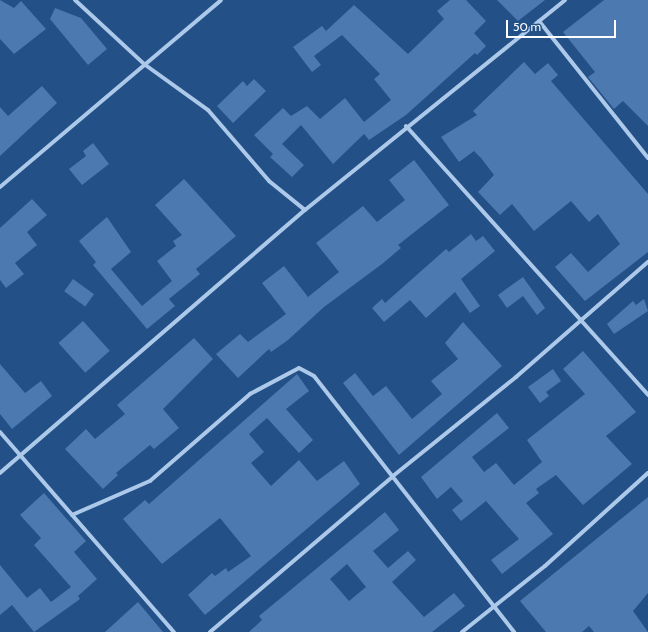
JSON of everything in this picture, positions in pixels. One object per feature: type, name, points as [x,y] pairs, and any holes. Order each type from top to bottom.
[{"type":"street","points":[[75,0],[144,64],[208,110],[269,181],[305,210]]},
{"type":"street","points":[[0,186],[221,0]]},
{"type":"street","points":[[0,473],[305,210],[406,126],[565,0]]},
{"type":"street","points":[[539,21],[648,158]]},
{"type":"street","points":[[406,126],[648,395]]},
{"type":"street","points":[[210,632],[393,476],[516,377],[579,319],[648,262]]},
{"type":"street","points":[[72,515],[150,481],[250,394],[299,368],[314,376],[494,604],[514,632]]},
{"type":"street","points":[[0,432],[19,456],[174,632]]},
{"type":"street","points":[[462,632],[494,604],[544,566],[648,473]]},
{"type":"building","points":[[0,0],[14,8],[21,1],[46,29],[14,54],[0,39]]},
{"type":"building","points":[[450,0],[466,0],[486,21],[474,33],[486,46],[477,55],[475,53],[406,115],[369,140],[364,134],[333,164],[301,125],[282,144],[304,165],[292,177],[270,157],[273,154],[254,135],[283,108],[291,116],[307,106],[320,119],[345,98],[364,122],[391,100],[374,79],[380,74],[342,35],[314,56],[321,65],[312,72],[293,47],[322,26],[326,31],[354,5],[408,54],[444,19],[437,11]]},
{"type":"building","points":[[497,0],[545,0],[518,21]]},
{"type":"building","points":[[604,0],[648,0],[648,126],[623,101],[614,109],[588,77],[595,72],[563,32]]},
{"type":"building","points":[[55,8],[81,18],[107,49],[88,65],[50,19]]},
{"type":"building","points":[[524,62],[535,74],[548,63],[558,75],[551,81],[648,194],[648,252],[585,301],[555,267],[571,253],[588,272],[620,244],[598,214],[589,222],[571,201],[534,231],[512,204],[500,215],[478,192],[494,175],[474,151],[459,162],[441,137],[477,115],[473,111]]},
{"type":"building","points":[[254,79],[266,91],[233,123],[217,106],[243,81],[247,86]]},
{"type":"building","points":[[42,86],[57,103],[0,156],[0,107],[8,116]]},
{"type":"building","points":[[93,143],[109,164],[82,185],[69,169],[86,156],[83,151]]},
{"type":"building","points":[[414,160],[449,205],[398,245],[401,248],[382,264],[324,307],[288,340],[271,352],[269,349],[238,378],[216,354],[240,334],[248,342],[286,314],[262,283],[284,266],[308,297],[339,272],[316,243],[363,206],[377,222],[405,200],[389,180]]},
{"type":"building","points":[[184,179],[236,236],[196,269],[200,274],[169,299],[175,306],[147,329],[93,265],[96,262],[79,241],[107,217],[131,252],[111,269],[142,306],[172,281],[157,261],[176,246],[173,241],[182,235],[155,205]]},
{"type":"building","points":[[32,199],[47,215],[27,232],[37,245],[15,263],[24,274],[6,288],[0,280],[0,228]]},
{"type":"building","points":[[471,234],[476,241],[483,236],[495,251],[461,279],[480,306],[470,313],[455,292],[426,318],[410,300],[384,322],[372,308],[382,299],[385,303],[446,249],[449,252]]},
{"type":"building","points":[[523,277],[545,308],[537,315],[523,296],[507,308],[498,295]]},
{"type":"building","points":[[73,279],[94,294],[85,306],[64,291]]},
{"type":"building","points":[[644,299],[648,311],[614,334],[607,324],[633,301],[636,305]]},
{"type":"building","points":[[83,321],[110,351],[85,373],[58,343]]},
{"type":"building","points":[[463,322],[502,366],[399,455],[343,383],[355,373],[373,396],[386,386],[412,419],[442,394],[431,381],[458,359],[445,343]]},
{"type":"building","points":[[194,338],[213,359],[163,409],[179,428],[154,449],[150,445],[116,473],[118,475],[103,489],[65,449],[86,429],[95,439],[125,414],[117,405]]},
{"type":"building","points":[[583,351],[636,412],[606,436],[632,464],[583,505],[556,475],[536,489],[539,493],[526,503],[553,534],[502,574],[491,560],[519,539],[486,501],[461,521],[452,510],[463,501],[451,487],[437,499],[421,477],[497,413],[509,428],[472,457],[484,472],[496,463],[514,485],[542,462],[527,440],[585,394],[563,369]]},
{"type":"building","points":[[0,364],[25,393],[41,381],[52,396],[12,429],[0,414]]},
{"type":"building","points":[[553,369],[561,381],[546,392],[549,396],[540,403],[528,387]]},
{"type":"building","points":[[297,374],[309,391],[286,409],[313,440],[299,453],[267,418],[249,434],[264,452],[251,463],[271,486],[299,460],[317,481],[344,461],[360,484],[205,615],[188,595],[212,573],[215,576],[226,568],[228,572],[251,556],[220,518],[162,564],[123,519],[145,500],[149,504]]},
{"type":"building","points":[[44,493],[86,541],[74,552],[97,579],[78,596],[80,599],[34,632],[12,605],[0,615],[0,565],[27,598],[40,588],[51,602],[71,587],[34,545],[41,538],[20,515]]},
{"type":"building","points":[[648,497],[648,593],[633,611],[648,632],[594,632],[589,626],[582,632],[546,632],[520,601]]},
{"type":"building","points":[[385,512],[399,530],[373,551],[388,568],[408,551],[416,560],[392,582],[424,617],[454,593],[465,606],[432,632],[249,632],[262,620],[259,616]],"holes":[[[347,564],[366,587],[349,601],[330,579]]]},
{"type":"building","points":[[138,602],[163,632],[105,632]]}]
